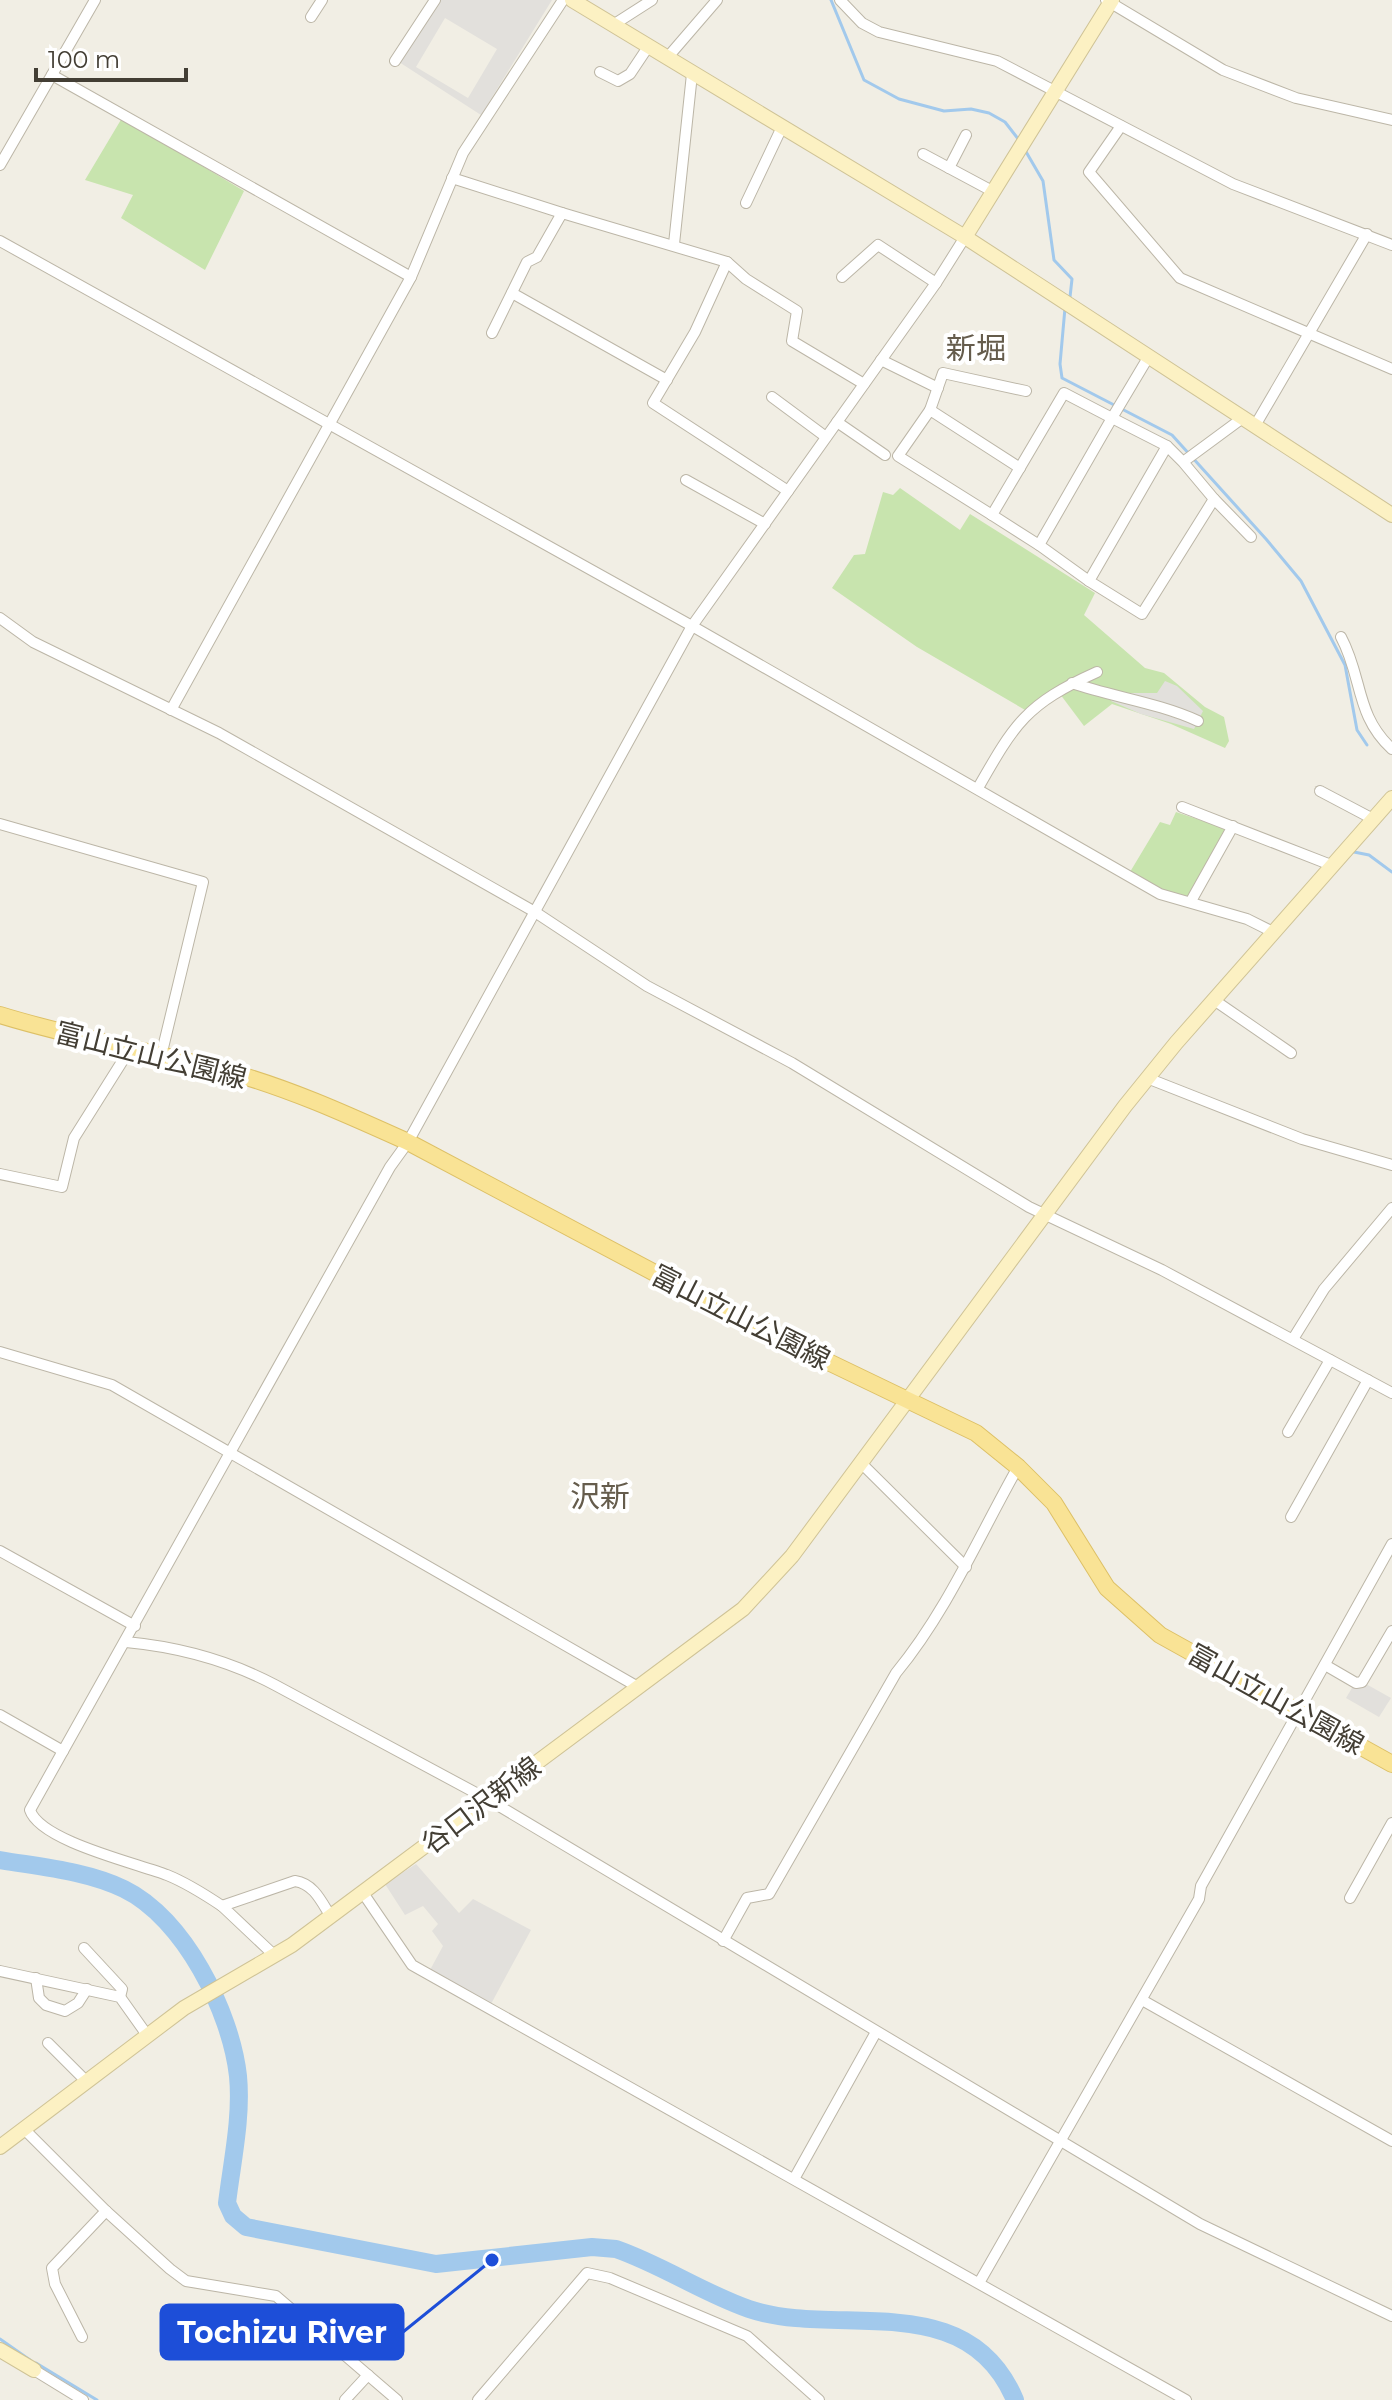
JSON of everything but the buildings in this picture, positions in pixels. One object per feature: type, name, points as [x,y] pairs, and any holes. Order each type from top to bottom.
[{"type":"main road","name":"富山立山公園線","points":[[0,1015],[226,1071],[302,1095],[408,1142],[766,1332],[976,1433],[1018,1467],[1054,1503],[1107,1588],[1160,1635],[1392,1764]]},
{"type":"street","points":[[0,165],[95,0]]},
{"type":"street","points":[[311,17],[322,0]]},
{"type":"street","points":[[395,61],[435,0]]},
{"type":"street","points":[[171,710],[411,277],[463,153],[563,0]]},
{"type":"street","points":[[572,0],[965,237],[1392,515]]},
{"type":"street","points":[[613,25],[652,0]]},
{"type":"street","points":[[667,58],[717,0]]},
{"type":"street","points":[[840,0],[862,23],[879,32],[997,61],[1233,184],[1392,245]]},
{"type":"street","points":[[274,1955],[222,1906],[168,1876],[53,1834],[33,1821],[30,1810],[390,1167],[408,1142],[692,626],[936,283],[1056,92],[1109,1],[1235,75],[1296,98],[1392,120]]},
{"type":"street","points":[[600,72],[618,81],[630,74],[648,47]]},
{"type":"street","points":[[674,244],[692,74]]},
{"type":"street","points":[[52,75],[411,277]]},
{"type":"street","points":[[1121,126],[1089,172],[1180,278],[1392,369]]},
{"type":"street","points":[[746,203],[782,127]]},
{"type":"street","points":[[949,168],[966,135]]},
{"type":"street","points":[[923,154],[994,192]]},
{"type":"street","points":[[452,178],[727,262],[746,279],[797,311],[792,341],[864,384]]},
{"type":"street","points":[[492,333],[527,262],[537,257],[562,213]]},
{"type":"street","points":[[1183,462],[1250,420],[1308,334],[1367,234]]},
{"type":"street","points":[[0,241],[692,626],[1160,894],[1247,919],[1273,932]]},
{"type":"street","points":[[842,277],[878,245],[936,283]]},
{"type":"street","points":[[727,262],[695,332],[653,403],[788,491]]},
{"type":"street","points":[[512,293],[667,380]]},
{"type":"street","points":[[1039,545],[1149,356]]},
{"type":"street","points":[[881,360],[938,388]]},
{"type":"street","points":[[1026,391],[943,373],[930,410],[898,456],[1142,614],[1214,499]]},
{"type":"street","points":[[992,515],[1064,393],[1167,446],[1251,537]]},
{"type":"street","points":[[772,397],[826,437]]},
{"type":"street","points":[[930,410],[1020,468]]},
{"type":"street","points":[[837,422],[885,455]]},
{"type":"street","points":[[1089,581],[1167,446]]},
{"type":"street","points":[[686,480],[765,524]]},
{"type":"street","points":[[0,618],[33,642],[219,733],[535,912],[647,986],[781,1057],[1043,1214],[1162,1270],[1392,1393]]},
{"type":"street","points":[[1341,637],[1352,658],[1367,717],[1392,749]]},
{"type":"street","points":[[978,788],[1014,725],[1054,691],[1097,672]]},
{"type":"street","points":[[1072,683],[1140,704],[1177,710],[1198,721]]},
{"type":"street","points":[[1320,791],[1373,819]]},
{"type":"street","name":"谷口沢新線","points":[[0,2147],[184,2008],[331,1917],[743,1609],[768,1584],[1147,1078],[1392,798]]},
{"type":"street","points":[[1182,807],[1331,865]]},
{"type":"street","points":[[0,824],[203,882],[161,1056]]},
{"type":"street","points":[[1191,901],[1233,826]]},
{"type":"street","points":[[1214,1000],[1291,1053]]},
{"type":"street","points":[[0,1174],[62,1187],[74,1138],[130,1049]]},
{"type":"street","points":[[1147,1078],[1302,1139],[1392,1165]]},
{"type":"street","points":[[1293,1339],[1324,1289],[1392,1208]]},
{"type":"street","points":[[0,1352],[112,1385],[638,1687]]},
{"type":"street","points":[[1288,1432],[1330,1360]]},
{"type":"street","points":[[1291,1517],[1368,1380]]},
{"type":"street","points":[[860,1462],[966,1567]]},
{"type":"street","points":[[723,1941],[747,1898],[769,1894],[896,1673],[915,1650],[966,1567],[1018,1467]]},
{"type":"street","points":[[979,2283],[1142,2000],[1392,1544]]},
{"type":"street","points":[[0,1551],[135,1626]]},
{"type":"street","points":[[1325,1665],[1356,1683],[1362,1682],[1392,1631]]},
{"type":"street","points":[[126,1642],[163,1645],[239,1666],[489,1800],[1236,2244],[1391,2315]]},
{"type":"street","points":[[0,1715],[63,1751]]},
{"type":"street","points":[[1350,1898],[1392,1823]]},
{"type":"street","points":[[222,1906],[295,1881],[305,1883],[315,1891],[331,1917]]},
{"type":"street","points":[[363,1893],[412,1965],[1186,2400]]},
{"type":"street","points":[[84,1948],[122,1989],[120,1997]]},
{"type":"street","points":[[0,1971],[120,1997],[147,2035]]},
{"type":"street","points":[[36,1978],[39,1998],[57,2010],[65,2011],[78,2003],[87,1989]]},
{"type":"street","points":[[1142,2000],[1392,2141]]},
{"type":"street","points":[[794,2179],[876,2032]]},
{"type":"street","points":[[48,2043],[86,2081]]},
{"type":"street","points":[[23,2128],[106,2211],[186,2281],[276,2296],[397,2400]]},
{"type":"street","points":[[82,2337],[55,2284],[52,2268],[106,2211]]},
{"type":"street","points":[[478,2400],[587,2273],[600,2274],[747,2336],[819,2400]]},
{"type":"street","points":[[0,2350],[83,2400]]},
{"type":"street","points":[[345,2400],[368,2375]]},
{"type":"green space","points":[[122,118],[244,191],[205,270],[121,218],[133,195],[85,180]]},
{"type":"green space","points":[[900,488],[960,530],[970,514],[1095,593],[1084,615],[1145,668],[1164,673],[1205,707],[1224,717],[1229,741],[1225,748],[1171,724],[1112,704],[1084,726],[1060,694],[1032,714],[917,647],[832,588],[854,555],[865,554],[883,492],[893,495]]},
{"type":"green space","points":[[1176,812],[1227,829],[1188,896],[1162,892],[1130,872],[1160,822],[1170,825]]},
{"type":"shaded area","points":[[439,0],[552,0],[481,115],[399,62]],"holes":[[[445,18],[497,49],[468,98],[416,67]]]},
{"type":"shaded area","points":[[1165,681],[1177,686],[1203,711],[1194,729],[1141,714],[1111,701],[1113,693],[1157,693]]},
{"type":"shaded area","points":[[1366,1684],[1391,1698],[1379,1717],[1346,1698],[1352,1688]]},
{"type":"shaded area","points":[[416,1864],[459,1913],[473,1899],[531,1930],[491,2004],[430,1970],[443,1946],[432,1931],[438,1924],[423,1906],[405,1915],[385,1884]]},
{"type":"waterway","points":[[831,0],[864,80],[899,99],[944,111],[971,109],[989,113],[1005,122],[1019,140]]},
{"type":"waterway","points":[[1025,150],[1043,181],[1054,260],[1072,279],[1070,297]]},
{"type":"waterway","points":[[1065,308],[1060,364],[1062,378],[1172,435],[1301,581],[1345,665],[1357,730],[1367,745]]},
{"type":"waterway","points":[[1354,852],[1369,855],[1392,872]]},
{"type":"waterway","points":[[0,1860],[79,1874],[124,1889],[166,1921],[185,1944],[215,1996],[234,2051],[239,2107],[227,2203],[233,2216],[246,2227],[436,2264],[592,2247],[616,2249],[749,2309],[784,2317],[897,2323],[933,2329],[966,2341],[993,2364],[1015,2400]]},
{"type":"waterway","points":[[0,2339],[30,2360]]},
{"type":"waterway","points":[[36,2363],[97,2400]]},
{"type":"place","name":"Tochizu River","points":[[492,2260]]},
{"type":"district","name":"新堀","points":[[976,349]]},
{"type":"district","name":"沢新","points":[[600,1497]]}]
